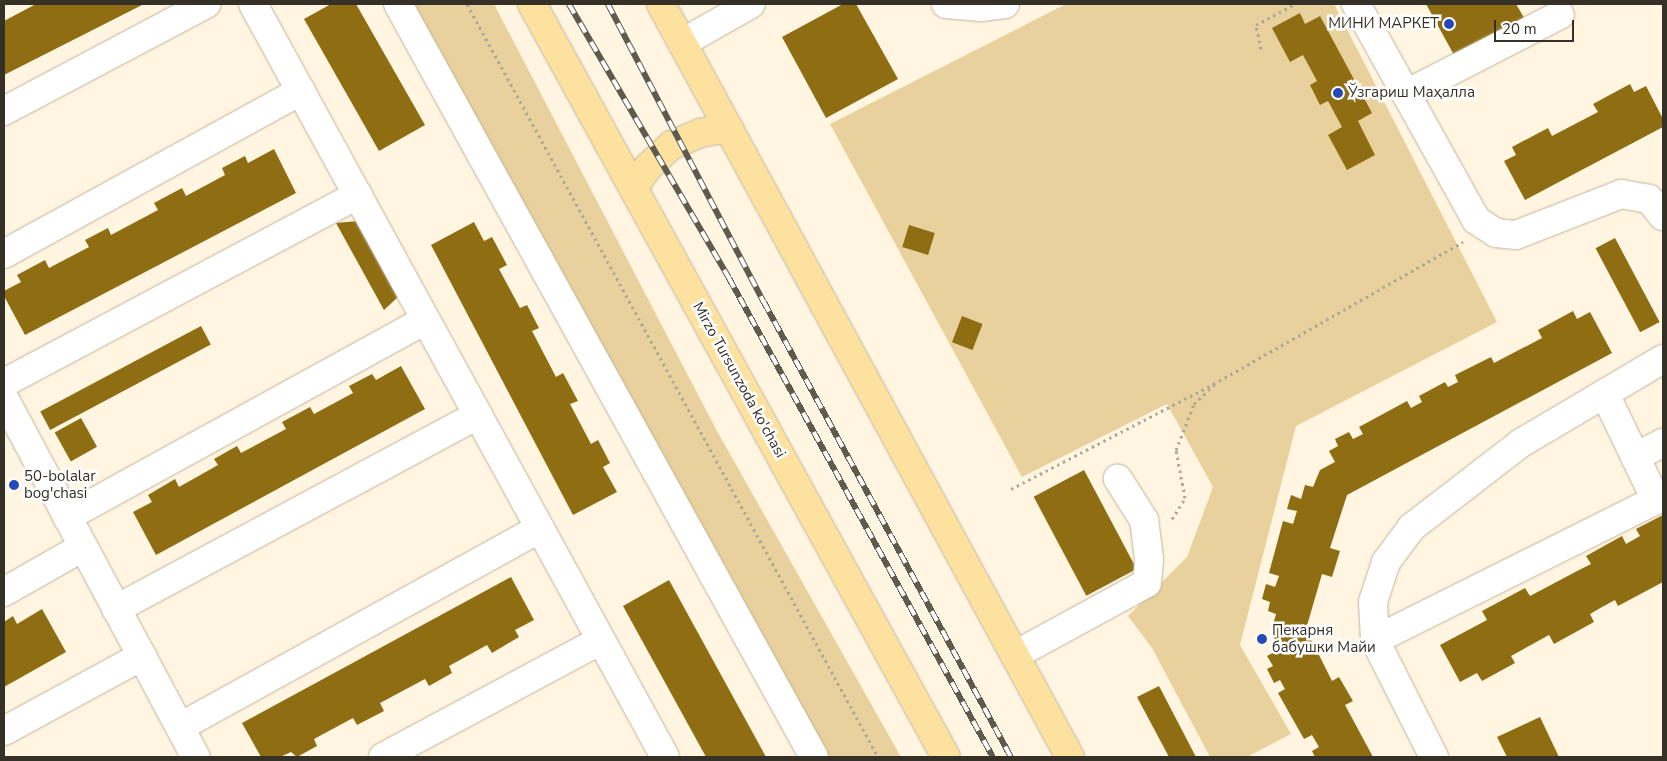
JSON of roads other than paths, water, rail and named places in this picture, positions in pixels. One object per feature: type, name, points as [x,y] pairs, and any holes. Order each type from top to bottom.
[{"type":"main road","name":"Mirzo Tursunzoda ko'chasi","points":[[532,4],[946,757]]},
{"type":"main road","points":[[661,4],[1070,757]]},
{"type":"main road","points":[[633,188],[648,167],[672,145],[700,133],[729,128]]},
{"type":"street","points":[[4,111],[206,4]]},
{"type":"street","points":[[253,4],[601,640],[655,754]]},
{"type":"street","points":[[398,4],[814,757]]},
{"type":"street","points":[[682,43],[751,4]]},
{"type":"street","points":[[946,4],[981,8],[1005,4]]},
{"type":"street","points":[[1356,4],[1476,220],[1496,234],[1516,235],[1621,194],[1649,199],[1663,216]]},
{"type":"street","points":[[1406,94],[1560,16]]},
{"type":"street","points":[[4,254],[301,91]]},
{"type":"street","points":[[4,383],[358,195]]},
{"type":"street","points":[[67,517],[426,320]]},
{"type":"street","points":[[1434,757],[1376,640],[1373,602],[1386,562],[1412,527],[1521,443],[1663,359]]},
{"type":"street","points":[[1376,640],[1656,500],[1605,394]]},
{"type":"street","points":[[4,398],[180,727],[193,756]]},
{"type":"street","points":[[116,609],[478,414]]},
{"type":"street","points":[[1635,457],[1663,444]]},
{"type":"street","points":[[1015,655],[1147,583],[1149,559],[1144,520],[1118,480]]},
{"type":"street","points":[[180,727],[540,528]]},
{"type":"street","points":[[4,592],[83,547]]},
{"type":"street","points":[[382,757],[601,640]]},
{"type":"street","points":[[4,731],[142,656]]},
{"type":"railway","points":[[569,4],[729,278],[993,757]]},
{"type":"railway","points":[[608,4],[764,302],[1011,757]]},
{"type":"place","name":"МИНИ МАРКЕТ","points":[[1449,24]]},
{"type":"place","name":"Ўзгариш Маҳалла","points":[[1338,93]]},
{"type":"place","name":"50-bolalar bog'chasi","points":[[14,485]]},
{"type":"place","name":"Пекарня бабушки Майи","points":[[1262,639]]}]
